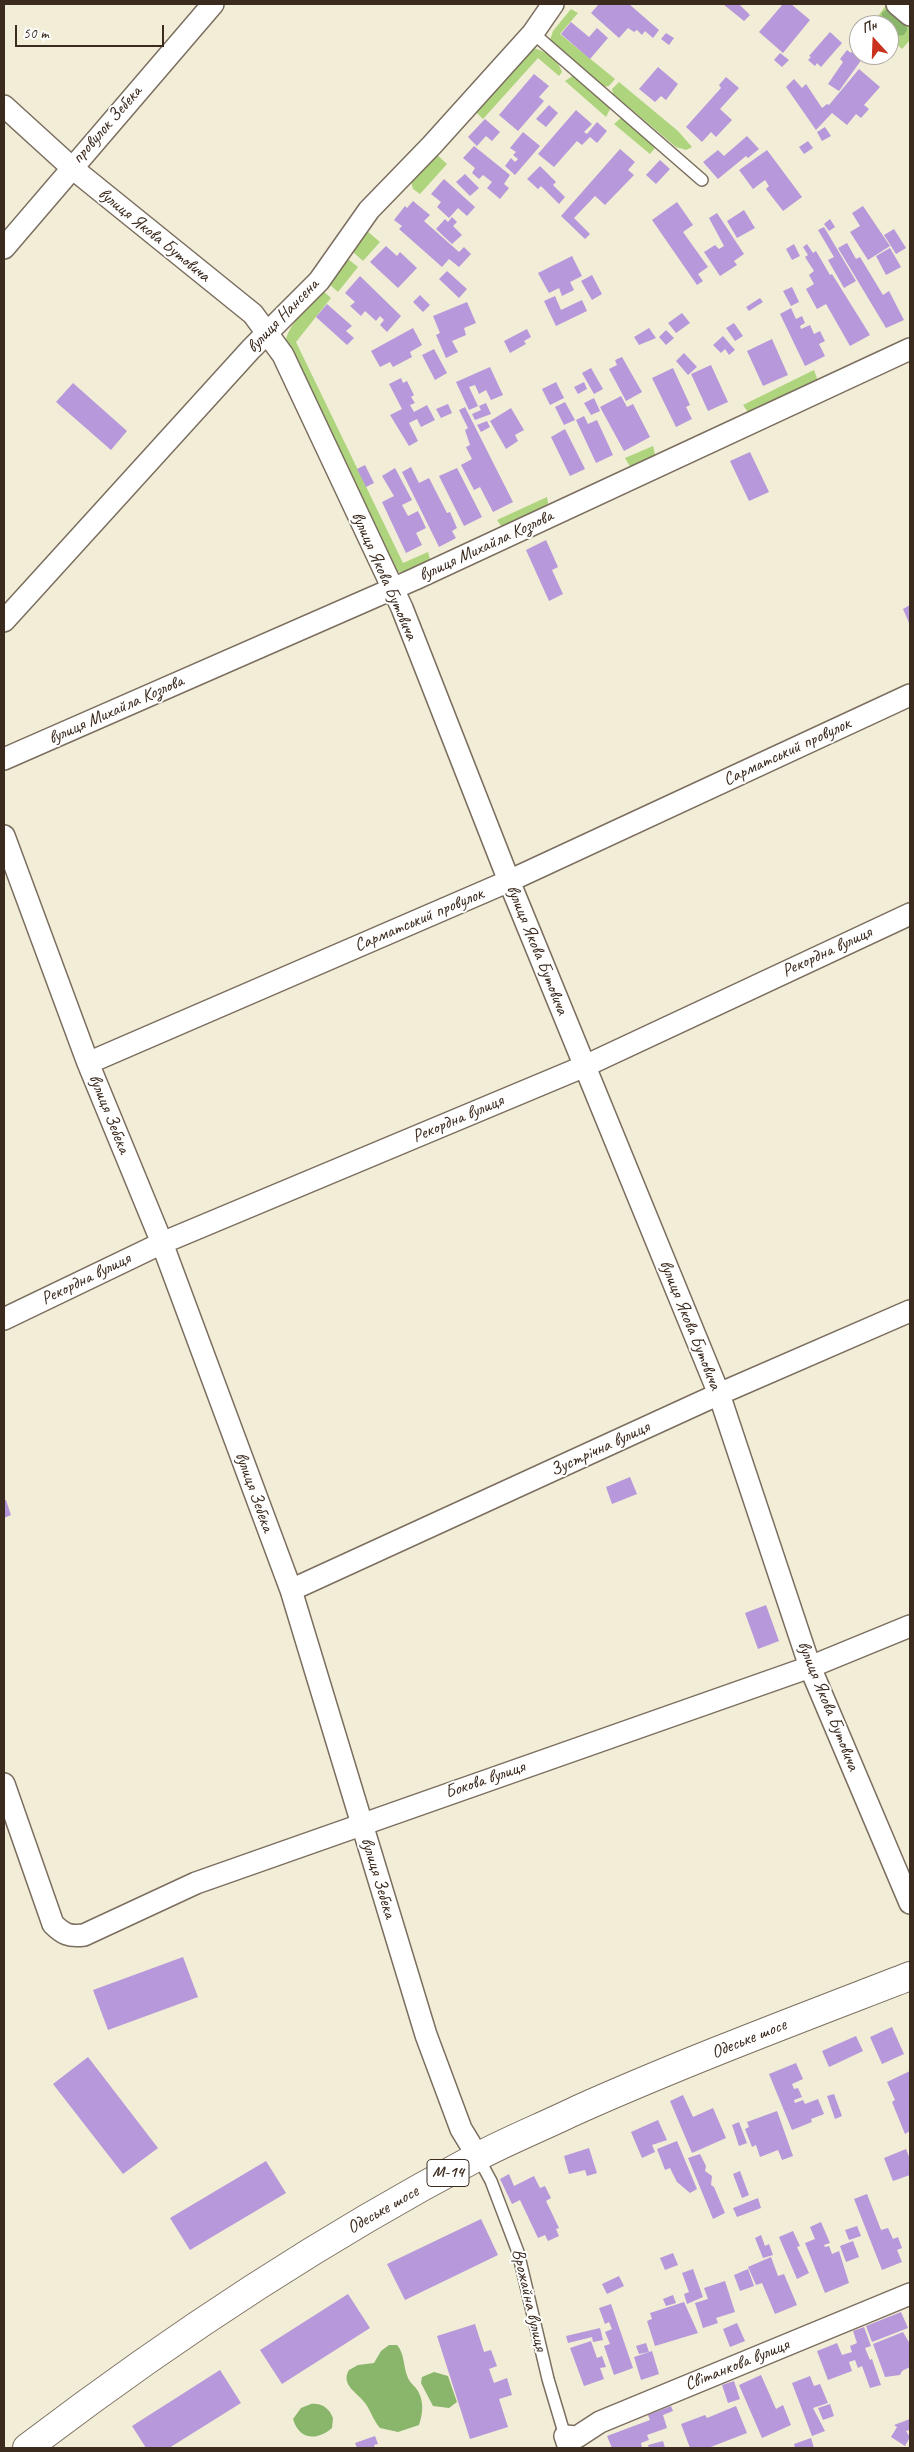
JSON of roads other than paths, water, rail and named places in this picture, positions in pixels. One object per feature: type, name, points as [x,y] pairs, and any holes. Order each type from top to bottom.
[{"type":"highway","name":"Одеське шосе","points":[[28,2448],[104,2389],[205,2319],[337,2236],[478,2157],[667,2072],[910,1976]]},
{"type":"street","name":"провулок Зебека","points":[[4,248],[71,167],[213,4]]},
{"type":"street","name":"вулиця Нансена","points":[[4,621],[267,333],[319,281],[369,210],[432,145],[532,33],[553,4]]},
{"type":"street","points":[[897,4],[910,15]]},
{"type":"street","name":"вулиця Якова Бутовича","points":[[4,106],[71,167],[253,314],[282,355],[392,589],[719,1394],[810,1667],[910,1903]]},
{"type":"street","name":"вулиця Михайла Козлова","points":[[4,759],[392,589],[910,349]]},
{"type":"street","name":"Сарматський провулок","points":[[88,1063],[509,881],[910,695]]},
{"type":"street","name":"вулиця Зебека","points":[[4,836],[88,1063],[162,1243],[290,1590],[426,2035],[461,2129],[478,2157]]},
{"type":"street","name":"Рекордна вулиця","points":[[4,1318],[162,1243],[585,1066],[910,914]]},
{"type":"street","name":"Зустрічна вулиця","points":[[290,1590],[719,1394],[910,1310]]},
{"type":"street","name":"Бокова вулиця","points":[[4,1784],[53,1924],[62,1933],[73,1937],[84,1935],[196,1883],[810,1667],[910,1626]]},
{"type":"street","name":"Світанкова вулиця","points":[[567,2442],[600,2422],[910,2294]]},
{"type":"lane","points":[[532,33],[702,180]]},
{"type":"lane","name":"Врожайна вулиця","points":[[478,2157],[491,2181],[518,2252],[548,2379],[567,2442]]}]
